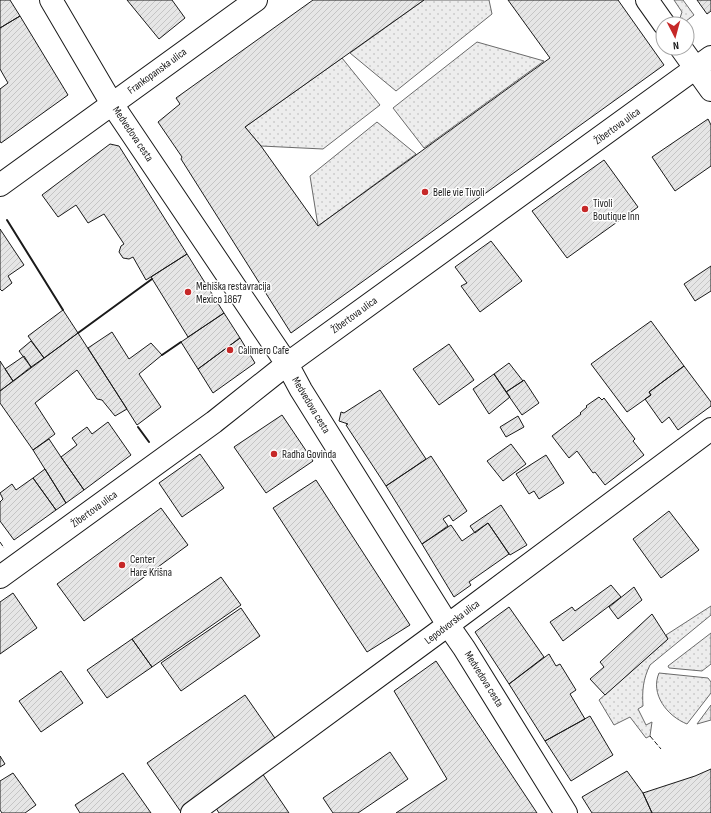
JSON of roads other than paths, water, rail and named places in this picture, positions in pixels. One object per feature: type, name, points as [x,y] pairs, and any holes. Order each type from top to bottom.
[{"type":"street","name":"Medvedova cesta","points":[[51,0],[112,104],[287,364],[301,390],[566,813]]},
{"type":"street","name":"Frankopanska ulica","points":[[0,185],[256,0]]},
{"type":"street","points":[[647,0],[658,16]]},
{"type":"street","points":[[693,56],[703,63],[711,90]]},
{"type":"street","name":"Žibertova ulica","points":[[0,577],[214,422],[287,364],[703,63]]},
{"type":"street","name":"Lepodvorska ulica","points":[[192,813],[711,429]]},
{"type":"place","name":"Belle vie Tivoli","points":[[425,192]]},
{"type":"place","name":"Tivoli Boutique Inn","points":[[585,209]]},
{"type":"place","name":"Mehiška restavracija Mexico 1867","points":[[188,292]]},
{"type":"place","name":"Calimero Cafe","points":[[230,350]]},
{"type":"place","name":"Radha Govinda","points":[[274,454]]},
{"type":"place","name":"Center Hare Krišna","points":[[122,565]]}]
